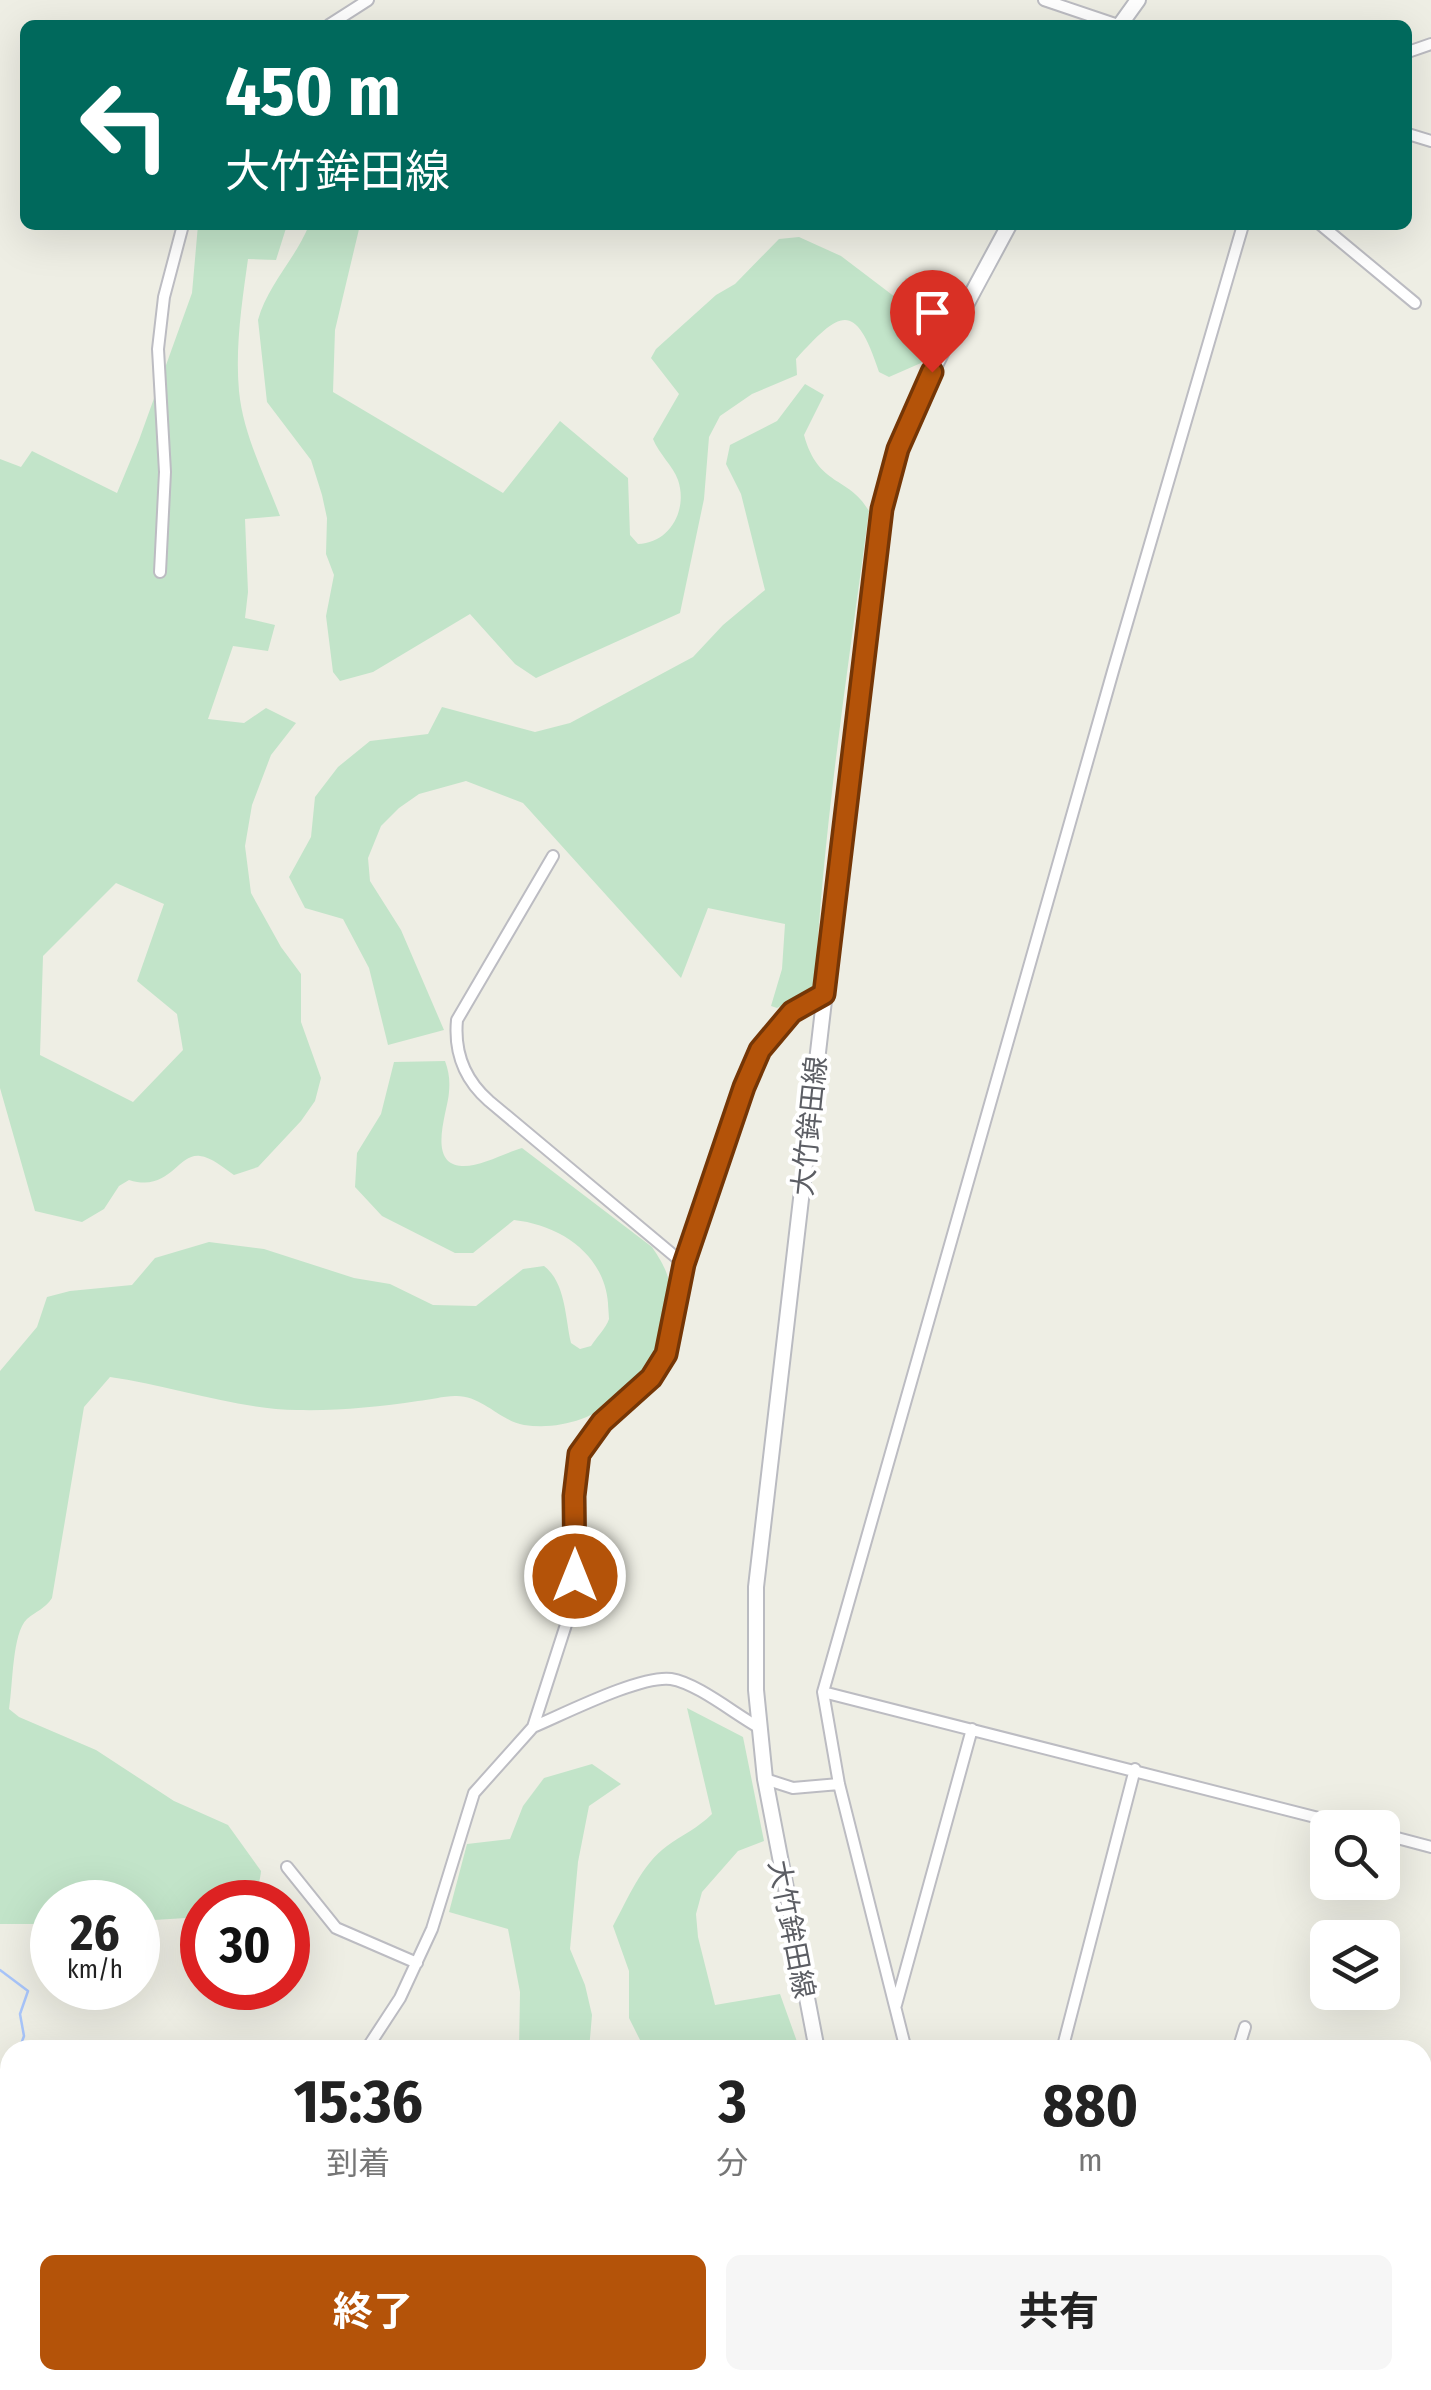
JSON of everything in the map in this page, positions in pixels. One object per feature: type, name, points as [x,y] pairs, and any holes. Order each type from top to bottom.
[{"type":"main road","name":"大竹鉾田線","points":[[816,2040],[766,1779],[756,1676],[756,1587],[882,509],[898,449],[919,398],[1006,230]]},
{"type":"street","points":[[337,20],[368,0]]},
{"type":"street","points":[[1044,0],[1104,20]]},
{"type":"street","points":[[160,572],[165,472],[158,349],[164,297],[182,230]]},
{"type":"street","points":[[904,2040],[839,1784],[824,1692],[1107,699],[1112,670],[1243,230]]},
{"type":"street","points":[[1326,230],[1415,303]]},
{"type":"street","points":[[1094,711],[1107,699]]},
{"type":"street","points":[[553,856],[457,1020],[465,1073],[470,1084],[489,1101],[684,1264]]},
{"type":"street","points":[[373,2040],[400,1998],[432,1929],[474,1793],[533,1727],[572,1606],[574,1496],[579,1454],[593,1431],[651,1378],[661,1362],[672,1332],[684,1264],[760,1050],[792,1012],[824,994]]},
{"type":"street","points":[[533,1727],[611,1694],[672,1679],[760,1728]]},
{"type":"street","points":[[824,1692],[1310,1815]]},
{"type":"street","points":[[896,2006],[972,1729]]},
{"type":"street","points":[[1065,2040],[1135,1769]]},
{"type":"street","points":[[766,1779],[793,1788],[839,1784]]},
{"type":"street","points":[[1400,1839],[1431,1847]]},
{"type":"street","points":[[286,1866],[336,1928],[417,1962]]},
{"type":"street","points":[[1241,2040],[1245,2027]]},
{"type":"green space","points":[[198,230],[285,230],[276,260],[248,259],[238,358],[245,423],[280,516],[245,519],[245,618],[275,625],[268,651],[233,646],[208,719],[244,723],[266,708],[296,723],[271,755],[252,805],[245,846],[251,893],[301,974],[301,1022],[321,1078],[315,1101],[301,1121],[258,1167],[234,1175],[209,1158],[192,1157],[154,1181],[129,1180],[119,1186],[104,1209],[82,1222],[35,1211],[0,1088],[0,459],[21,467],[32,451],[117,493],[192,293]],"holes":[[[116,883],[164,904],[137,981],[177,1014],[183,1050],[133,1102],[40,1055],[43,956]]]},
{"type":"green space","points":[[306,230],[359,230],[335,330],[333,392],[503,493],[560,421],[628,478],[630,535],[638,544],[659,538],[667,531],[680,503],[678,480],[653,439],[679,394],[651,358],[656,349],[716,295],[735,284],[779,239],[799,237],[841,256],[895,297],[906,278],[923,284],[930,355],[889,377],[879,372],[862,332],[845,320],[824,331],[796,359],[797,375],[752,394],[720,416],[709,437],[704,499],[680,613],[536,678],[515,664],[470,614],[373,672],[340,681],[333,672],[326,616],[334,575],[326,554],[327,518],[322,495],[311,460],[267,402],[258,320],[268,295]]},
{"type":"green space","points":[[805,384],[824,395],[804,435],[810,452],[825,473],[852,492],[869,511],[830,808],[815,988],[777,1008],[771,1006],[782,969],[785,924],[708,908],[681,978],[523,803],[466,781],[419,794],[399,808],[381,826],[368,858],[370,881],[401,930],[444,1030],[388,1045],[369,968],[343,919],[305,908],[289,877],[311,837],[315,797],[338,767],[370,741],[428,734],[442,707],[535,732],[570,723],[693,657],[765,590],[741,494],[726,464],[730,445],[777,421]]},
{"type":"green space","points":[[445,1061],[449,1088],[442,1147],[451,1163],[477,1164],[522,1148],[652,1247],[670,1287],[654,1353],[643,1372],[611,1404],[570,1423],[547,1426],[515,1423],[465,1397],[342,1409],[275,1409],[110,1377],[84,1407],[52,1598],[27,1619],[18,1636],[9,1709],[96,1750],[174,1801],[228,1825],[261,1871],[260,1880],[180,1880],[180,1918],[160,1920],[160,1880],[30,1880],[30,1924],[0,1924],[0,1371],[37,1327],[47,1297],[132,1285],[155,1258],[209,1242],[264,1249],[354,1278],[390,1284],[433,1305],[476,1306],[523,1269],[544,1266],[561,1291],[571,1343],[580,1349],[591,1346],[608,1322],[605,1286],[598,1270],[577,1245],[563,1236],[514,1220],[473,1253],[455,1253],[382,1216],[355,1187],[357,1153],[381,1114],[394,1062]]},
{"type":"green space","points":[[687,1708],[743,1737],[764,1841],[738,1851],[702,1892],[696,1914],[698,1937],[715,2005],[780,1994],[796,2040],[640,2040],[629,2018],[629,1971],[613,1926],[650,1863],[712,1814]]},
{"type":"green space","points":[[592,1764],[621,1784],[589,1806],[578,1862],[570,1949],[592,2015],[590,2040],[519,2040],[520,1992],[508,1929],[449,1912],[467,1844],[510,1839],[523,1806],[544,1778]]},
{"type":"waterway","points":[[0,1970],[28,1991],[20,2014],[23,2040]]},
{"type":"route","points":[[575,1576],[574,1496],[579,1454],[602,1422],[651,1378],[666,1354],[684,1264],[760,1050],[792,1012],[824,994],[882,509],[898,449],[932,372]]}]
